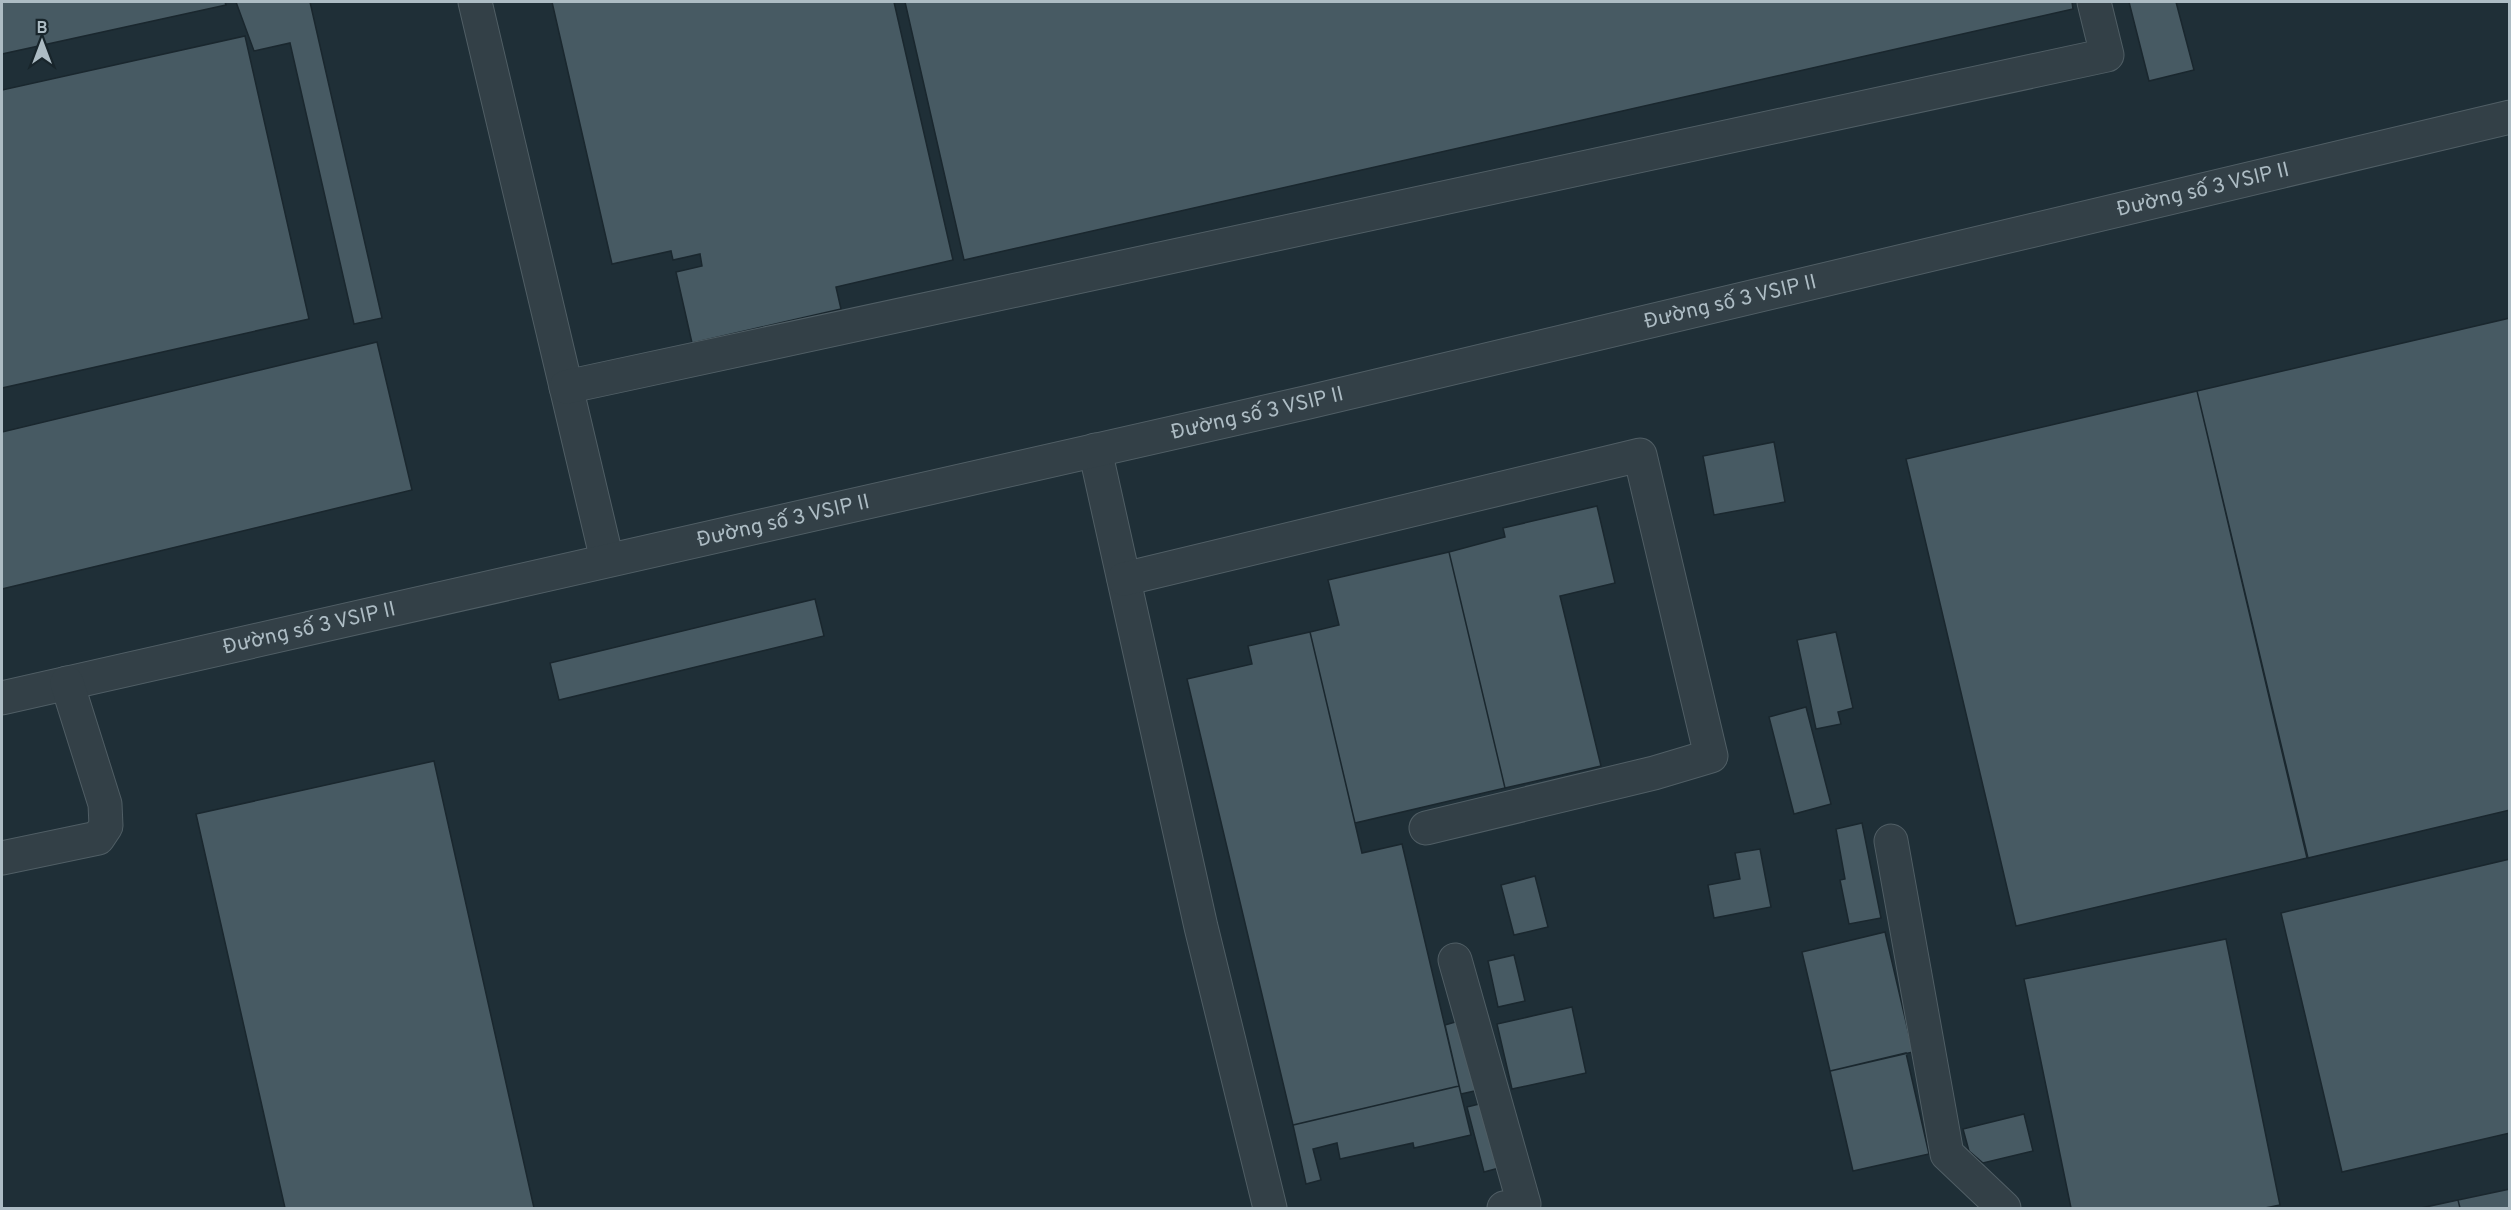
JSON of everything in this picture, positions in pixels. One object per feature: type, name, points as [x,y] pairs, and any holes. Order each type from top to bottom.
[{"type":"street","points":[[475,2],[607,560]]},
{"type":"street","points":[[566,387],[2107,55],[2094,2]]},
{"type":"street","name":"Đường số 3 VSIP II","points":[[2,698],[1320,399],[2510,117]]},
{"type":"street","points":[[1095,450],[1201,927],[1270,1209]]},
{"type":"street","points":[[1124,579],[1641,455],[1711,756],[1654,773],[1426,828]]},
{"type":"street","points":[[2,858],[98,838],[106,826],[105,804],[67,683]]},
{"type":"street","points":[[1891,841],[1947,1154],[2004,1209]]},
{"type":"street","points":[[1455,960],[1524,1204],[1504,1209]]},
{"type":"building","points":[[2,2],[225,2],[226,5],[2,54]]},
{"type":"building","points":[[236,2],[310,2],[382,318],[354,324],[290,43],[254,51]]},
{"type":"building","points":[[552,2],[894,2],[953,260],[836,287],[841,309],[692,343],[676,272],[702,266],[700,254],[673,260],[671,251],[612,264]]},
{"type":"building","points":[[905,2],[2072,2],[2073,9],[964,260]]},
{"type":"building","points":[[2129,2],[2176,2],[2194,70],[2149,81]]},
{"type":"building","points":[[245,36],[309,319],[2,388],[2,90]]},
{"type":"building","points":[[2510,318],[2510,810],[2308,858],[2197,391]]},
{"type":"building","points":[[377,342],[412,490],[2,589],[2,432]]},
{"type":"building","points":[[2197,391],[2307,858],[2016,926],[1906,459]]},
{"type":"building","points":[[1774,442],[1785,502],[1714,515],[1703,456]]},
{"type":"building","points":[[1597,506],[1615,583],[1560,596],[1601,766],[1505,788],[1449,552],[1505,537],[1503,528]]},
{"type":"building","points":[[1449,552],[1505,788],[1355,823],[1310,632],[1339,625],[1328,580]]},
{"type":"building","points":[[815,599],[824,636],[559,700],[550,663]]},
{"type":"building","points":[[1310,632],[1362,853],[1402,844],[1459,1086],[1293,1125],[1187,679],[1252,664],[1248,646]]},
{"type":"building","points":[[1836,632],[1853,708],[1838,712],[1841,724],[1816,729],[1797,640]]},
{"type":"building","points":[[1806,707],[1831,804],[1794,814],[1769,717]]},
{"type":"building","points":[[434,761],[534,1208],[285,1208],[196,814]]},
{"type":"building","points":[[1862,823],[1881,918],[1849,924],[1840,880],[1845,879],[1836,829]]},
{"type":"building","points":[[1760,849],[1771,907],[1714,918],[1708,885],[1740,879],[1735,853]]},
{"type":"building","points":[[2510,859],[2510,1133],[2342,1172],[2281,913]]},
{"type":"building","points":[[1535,876],[1548,927],[1514,935],[1501,885]]},
{"type":"building","points":[[1885,932],[1913,1052],[1830,1071],[1802,952]]},
{"type":"building","points":[[2226,939],[2280,1205],[2265,1208],[2071,1208],[2024,979]]},
{"type":"building","points":[[1514,955],[1525,1001],[1498,1007],[1488,961]]},
{"type":"building","points":[[1572,1007],[1586,1073],[1512,1089],[1497,1024]]},
{"type":"building","points":[[1462,1020],[1479,1090],[1461,1094],[1445,1025]]},
{"type":"building","points":[[1906,1053],[1929,1154],[1853,1171],[1830,1071]]},
{"type":"building","points":[[1459,1086],[1471,1135],[1414,1148],[1413,1143],[1340,1159],[1337,1143],[1313,1149],[1321,1180],[1306,1184],[1293,1125]]},
{"type":"building","points":[[1483,1103],[1499,1168],[1484,1172],[1467,1107]]},
{"type":"building","points":[[2024,1114],[2033,1151],[1983,1163],[1969,1151],[1963,1129]]},
{"type":"building","points":[[2510,1189],[2510,1208],[2460,1208],[2458,1200]]},
{"type":"building","points":[[2458,1200],[2460,1208],[2421,1208]]}]
